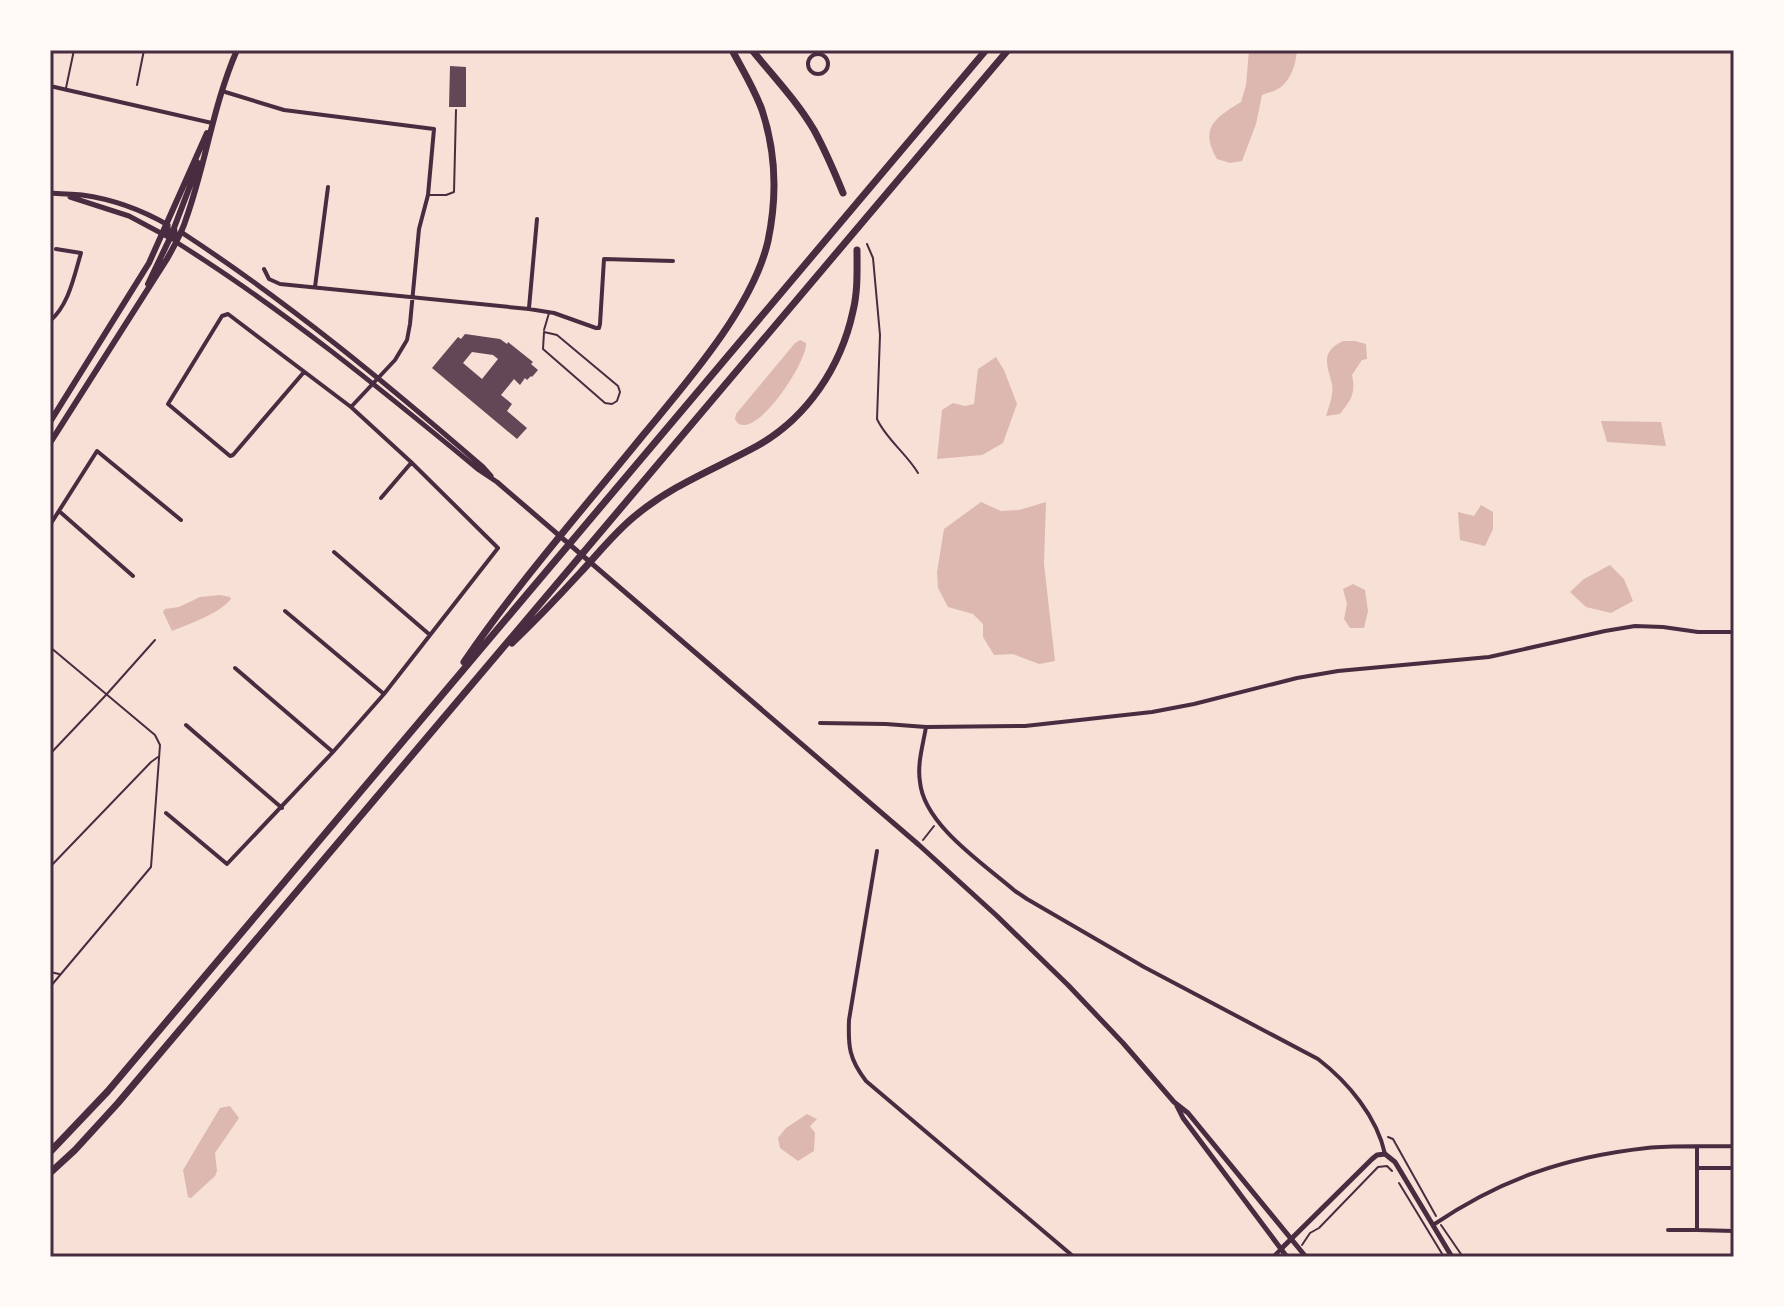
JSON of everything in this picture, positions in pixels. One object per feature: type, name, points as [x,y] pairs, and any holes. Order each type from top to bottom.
[{"type":"highway","points":[[440,697],[479,639],[710,352],[757,275],[767,244],[774,178],[762,110],[732,50]]},
{"type":"highway","points":[[752,50],[812,127],[843,193]]},
{"type":"highway","points":[[50,1152],[108,1091],[986,50]]},
{"type":"highway","points":[[50,1173],[118,1103],[1008,50]]},
{"type":"highway","points":[[484,670],[538,618],[633,517],[665,493],[759,445],[808,405],[829,376],[854,310],[857,250]]},
{"type":"main road","points":[[50,422],[137,283],[169,238],[181,232],[200,174],[212,123],[237,50]]},
{"type":"main road","points":[[50,443],[167,259],[170,226],[212,123]]},
{"type":"main road","points":[[50,193],[84,196],[131,208],[181,232],[281,302],[483,467],[997,916],[1068,985],[1174,1102],[1188,1113],[1306,1257]]},
{"type":"main road","points":[[58,194],[110,209],[208,261],[497,482]]},
{"type":"main road","points":[[169,238],[170,226]]},
{"type":"main road","points":[[1174,1102],[1287,1257]]},
{"type":"main road","points":[[1281,1249],[1372,1159],[1385,1154],[1395,1162],[1436,1223],[1452,1257]]},
{"type":"street","points":[[821,52],[828,64],[823,73],[816,74],[809,68],[808,62],[813,54],[821,52]]},
{"type":"street","points":[[50,86],[212,123]]},
{"type":"street","points":[[222,91],[287,111],[434,129],[428,195],[419,229],[407,340],[395,360],[351,407]]},
{"type":"street","points":[[315,287],[328,187]]},
{"type":"street","points":[[529,309],[537,219]]},
{"type":"street","points":[[50,321],[68,294],[81,253],[53,248]]},
{"type":"street","points":[[264,269],[269,279],[280,284],[529,309],[599,328],[604,259],[673,261]]},
{"type":"street","points":[[166,813],[227,864],[282,808],[384,694],[498,548],[351,407],[228,314],[222,316],[168,404],[226,456],[230,456],[304,372]]},
{"type":"street","points":[[50,525],[97,451],[181,520]]},
{"type":"street","points":[[381,498],[411,462]]},
{"type":"street","points":[[59,511],[133,576]]},
{"type":"street","points":[[334,552],[430,635]]},
{"type":"street","points":[[285,611],[384,694]]},
{"type":"street","points":[[820,723],[926,727],[1025,726],[1152,712],[1338,671],[1489,657],[1635,626],[1734,632]]},
{"type":"street","points":[[235,668],[333,752]]},
{"type":"street","points":[[186,725],[282,808]]},
{"type":"street","points":[[926,727],[919,780],[925,802],[937,822],[1027,899],[1144,967],[1318,1059],[1339,1076],[1359,1101],[1381,1136],[1385,1154]]},
{"type":"street","points":[[877,851],[849,1020],[848,1045],[854,1065],[866,1081],[1074,1257]]},
{"type":"street","points":[[1436,1223],[1500,1186],[1561,1163],[1650,1148],[1734,1146]]},
{"type":"street","points":[[1697,1147],[1697,1230]]},
{"type":"street","points":[[1697,1168],[1734,1168]]},
{"type":"street","points":[[1668,1230],[1734,1231]]},
{"type":"street","points":[[1273,1257],[1281,1249]]},
{"type":"lane","points":[[66,89],[74,50]]},
{"type":"lane","points":[[137,85],[144,50]]},
{"type":"lane","points":[[428,195],[454,192],[456,110]]},
{"type":"lane","points":[[544,332],[557,335],[618,386],[617,401],[605,403],[543,349],[544,332],[549,312]]},
{"type":"lane","points":[[50,754],[155,640]]},
{"type":"lane","points":[[50,647],[155,735],[160,745],[151,867],[50,987]]},
{"type":"lane","points":[[50,867],[159,756]]},
{"type":"lane","points":[[50,972],[61,975]]},
{"type":"path","points":[[867,244],[873,258],[880,335],[877,419],[918,473]]},
{"type":"path","points":[[919,845],[937,822]]},
{"type":"path","points":[[1381,1136],[1393,1139],[1436,1223],[1463,1257]]},
{"type":"path","points":[[1299,1247],[1378,1167],[1391,1169]]},
{"type":"path","points":[[1398,1181],[1444,1257]]},
{"type":"shaded area","points":[[1249,50],[1297,50],[1296,60],[1285,83],[1277,90],[1262,95],[1256,124],[1242,161],[1230,163],[1217,159],[1210,132],[1217,119],[1241,102]]},
{"type":"shaded area","points":[[800,340],[806,343],[805,352],[781,394],[759,418],[748,424],[738,424],[736,414]]},
{"type":"shaded area","points":[[1343,341],[1366,344],[1367,359],[1362,360],[1352,375],[1353,392],[1347,405],[1340,414],[1326,416],[1332,392],[1328,354]]},
{"type":"shaded area","points":[[996,357],[1017,404],[1003,443],[982,455],[937,459],[942,410],[953,403],[965,406],[974,404],[978,369]]},
{"type":"shaded area","points":[[1601,421],[1661,422],[1666,446],[1607,442]]},
{"type":"shaded area","points":[[981,502],[1001,511],[1019,510],[1046,502],[1044,564],[1055,661],[1039,664],[1013,654],[994,655],[983,637],[983,624],[973,614],[948,607],[938,588],[937,572],[944,529]]},
{"type":"shaded area","points":[[1481,505],[1493,512],[1493,529],[1485,546],[1460,540],[1458,512],[1474,516]]},
{"type":"shaded area","points":[[1610,565],[1624,579],[1633,601],[1611,613],[1586,607],[1570,592],[1584,579]]},
{"type":"shaded area","points":[[1353,584],[1365,590],[1368,611],[1364,628],[1350,628],[1344,619],[1347,604],[1343,589]]},
{"type":"shaded area","points":[[220,595],[231,599],[211,614],[172,631],[163,612],[165,609],[179,607],[200,597]]},
{"type":"shaded area","points":[[230,1106],[239,1118],[215,1153],[215,1176],[191,1198],[188,1197],[183,1170],[220,1108]]},
{"type":"shaded area","points":[[807,1114],[817,1119],[810,1126],[815,1133],[814,1151],[798,1161],[780,1148],[778,1138],[786,1128]]},
{"type":"building","points":[[450,66],[466,67],[466,107],[449,107]]},
{"type":"building","points":[[465,334],[508,342],[533,362],[531,364],[538,370],[520,385],[514,379],[501,395],[512,404],[507,411],[527,428],[517,439],[432,368],[458,337],[461,339]],"holes":[[[472,352],[493,355],[498,359],[482,379],[463,363]]]}]
